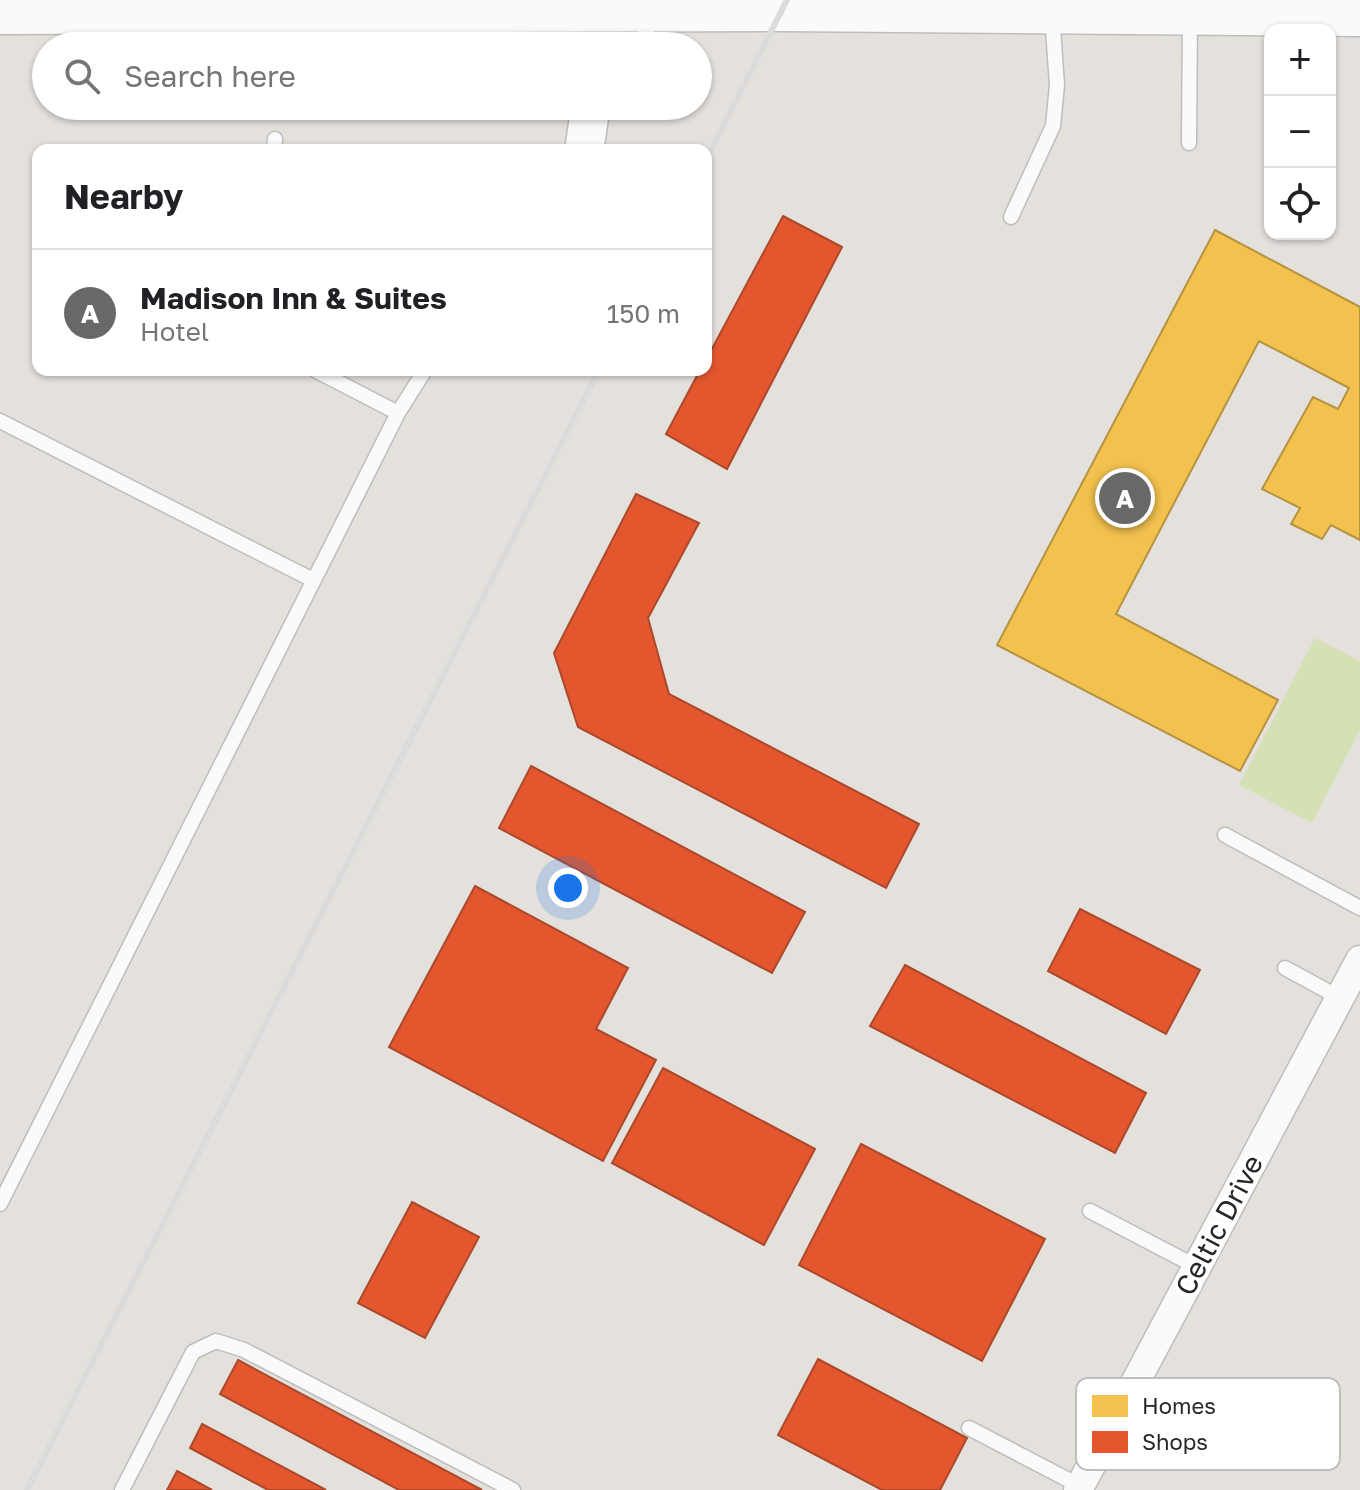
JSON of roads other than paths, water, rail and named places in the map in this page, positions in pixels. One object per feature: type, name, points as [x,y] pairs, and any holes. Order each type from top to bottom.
[{"type":"main road","points":[[0,15],[246,16],[660,7],[1052,14],[1190,7],[1360,17]]},
{"type":"main road","points":[[246,16],[348,27],[483,27],[523,32]]},
{"type":"main road","points":[[584,144],[588,120]]},
{"type":"street","name":"Celtic Drive","points":[[1138,1378],[1360,960]]},
{"type":"street","name":"Celtic Drive","points":[[1079,1488],[1089,1470]]},
{"type":"lane","points":[[646,32],[660,7]]},
{"type":"lane","points":[[1189,143],[1190,7]]},
{"type":"lane","points":[[1011,217],[1053,126],[1057,85],[1052,14]]},
{"type":"lane","points":[[586,144],[598,120]]},
{"type":"lane","points":[[327,376],[398,413]]},
{"type":"lane","points":[[0,1204],[313,580],[398,413],[421,376]]},
{"type":"lane","points":[[0,421],[313,580]]},
{"type":"lane","points":[[1225,835],[1360,908]]},
{"type":"lane","points":[[1285,968],[1340,998]]},
{"type":"lane","points":[[1090,1211],[1197,1267]]},
{"type":"lane","points":[[122,1490],[193,1352],[216,1341],[244,1350],[513,1490]]},
{"type":"lane","points":[[969,1428],[1079,1488]]},
{"type":"railway","points":[[712,148],[787,0]]},
{"type":"railway","points":[[27,1490],[596,376]]},
{"type":"place","name":"Madison Inn & Suites","points":[[1125,498]]}]
